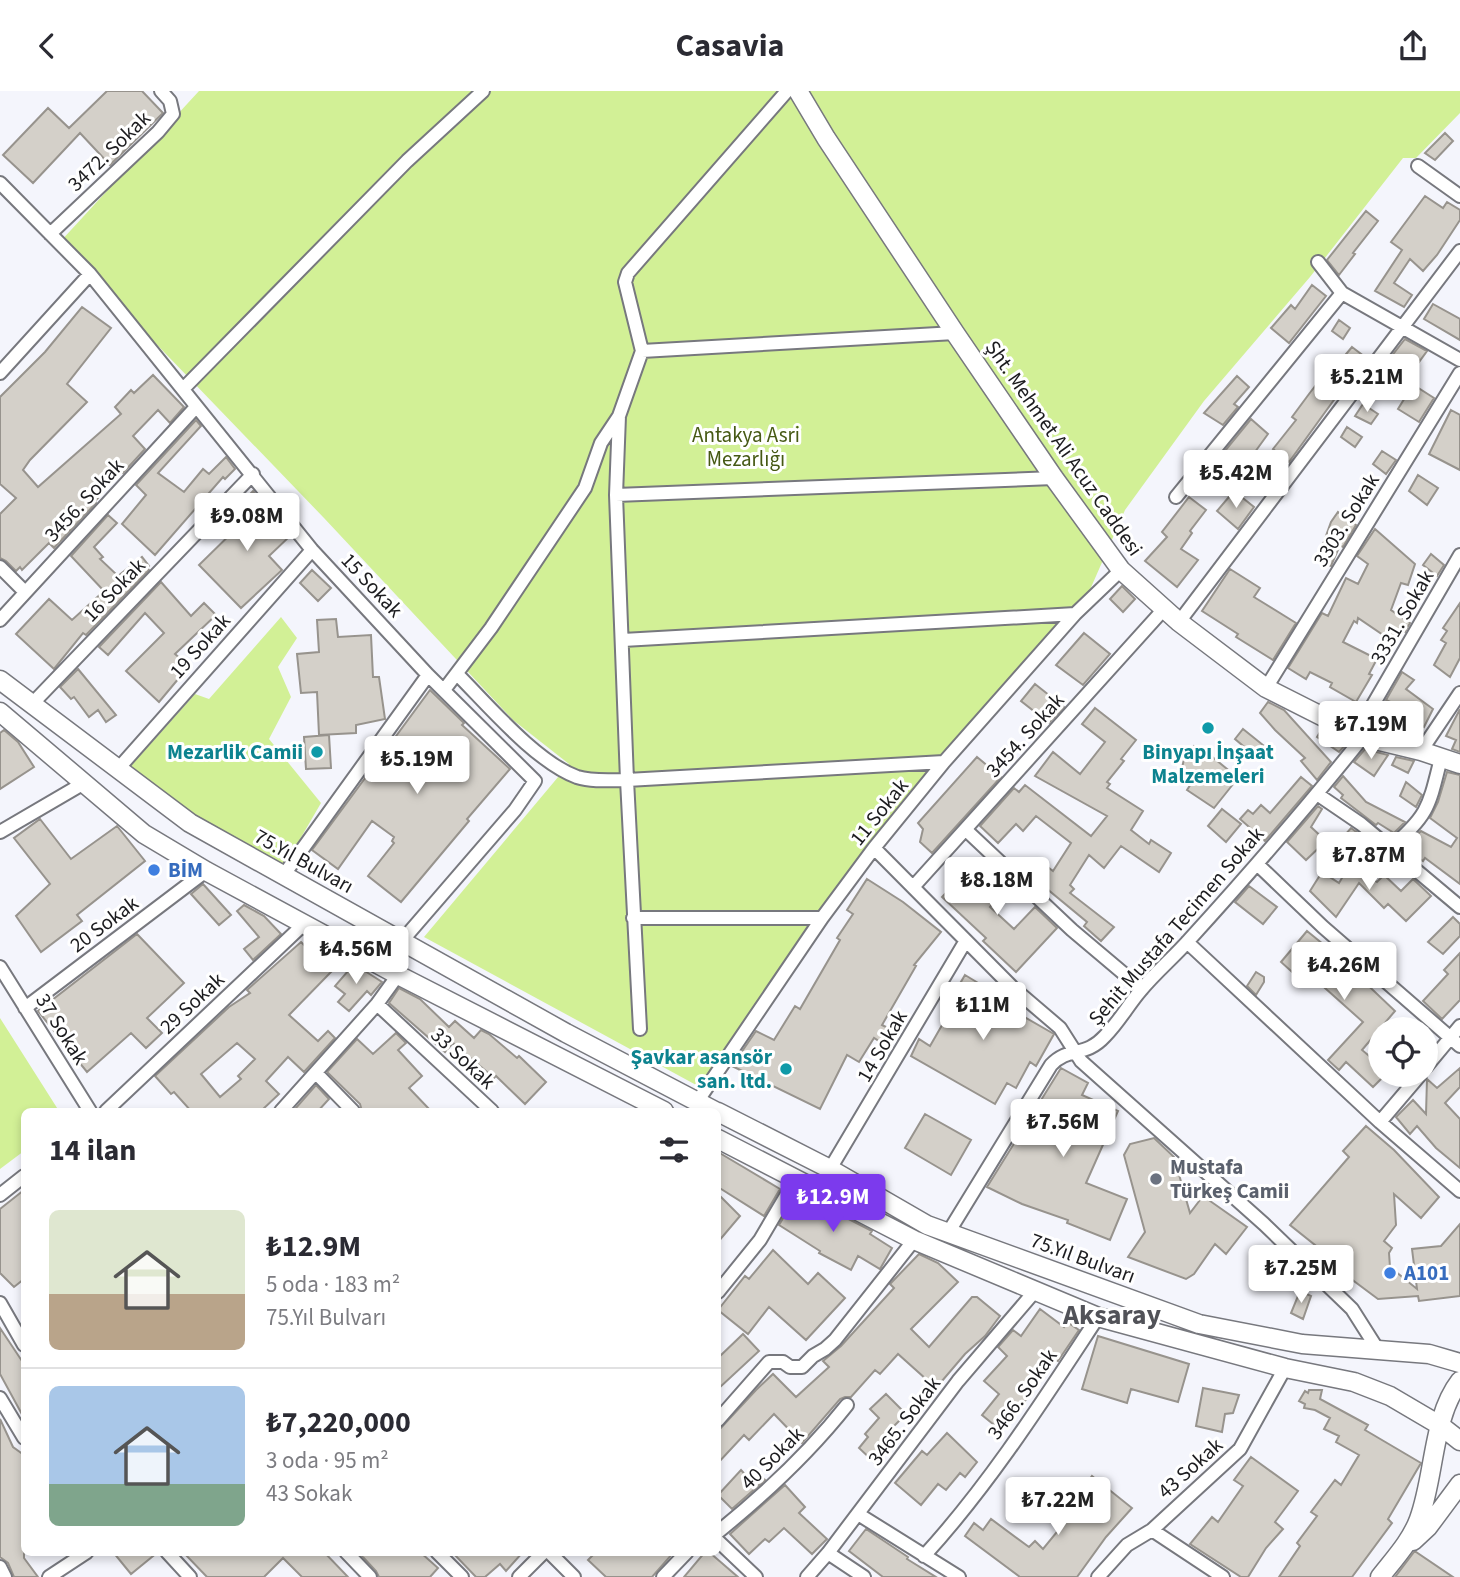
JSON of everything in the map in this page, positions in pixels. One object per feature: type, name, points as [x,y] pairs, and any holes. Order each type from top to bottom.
[{"type":"main road","name":"Şht. Mehmet Ali Acuz Caddesi","points":[[798,91],[825,138],[955,333],[1121,570],[1164,609],[1266,688],[1360,735],[1460,764]]},
{"type":"main road","name":"75.Yıl Bulvarı","points":[[0,680],[190,823],[566,1034],[708,1108]]},
{"type":"main road","points":[[0,712],[145,834],[206,871],[398,975],[658,1108]]},
{"type":"main road","name":"75.Yıl Bulvarı","points":[[721,1114],[830,1169],[927,1225],[1199,1324],[1302,1343],[1430,1354],[1460,1363]]},
{"type":"main road","points":[[721,1141],[914,1240],[1098,1317],[1285,1368],[1354,1382],[1390,1396],[1441,1426],[1460,1441]]},
{"type":"main road","points":[[1380,1577],[1402,1550],[1418,1521],[1444,1410],[1460,1381]]},
{"type":"main road","points":[[1402,1550],[1429,1527],[1460,1484]]},
{"type":"street","name":"3472. Sokak","points":[[50,234],[158,132],[173,114],[170,101],[161,91]]},
{"type":"street","points":[[183,389],[407,161],[482,91]]},
{"type":"street","points":[[444,691],[585,488],[601,443],[619,416],[642,351],[625,282],[628,273],[788,91]]},
{"type":"street","points":[[1418,166],[1460,196]]},
{"type":"street","name":"15 Sokak","points":[[0,183],[90,274],[312,550],[444,691],[536,781],[515,810],[401,942]]},
{"type":"street","points":[[1179,621],[1460,250]]},
{"type":"street","points":[[1318,263],[1342,293],[1460,360]]},
{"type":"street","points":[[0,373],[90,274]]},
{"type":"street","points":[[1176,497],[1342,293]]},
{"type":"street","points":[[642,351],[955,333]]},
{"type":"street","name":"3303. Sokak","points":[[1266,688],[1460,373]]},
{"type":"street","name":"3456. Sokak","points":[[0,620],[196,407]]},
{"type":"street","points":[[619,416],[616,495],[626,781],[640,1029]]},
{"type":"street","name":"16 Sokak","points":[[32,704],[253,474]]},
{"type":"street","points":[[616,495],[1054,478]]},
{"type":"street","name":"19 Sokak","points":[[118,769],[312,550]]},
{"type":"street","name":"3331. Sokak","points":[[1360,735],[1460,555]]},
{"type":"street","points":[[0,567],[25,592]]},
{"type":"street","name":"11 Sokak","points":[[697,1102],[822,918],[874,848],[944,762],[1075,614],[1121,570]]},
{"type":"street","name":"3454. Sokak","points":[[914,886],[1164,609]]},
{"type":"street","points":[[623,640],[1075,614]]},
{"type":"street","points":[[283,876],[428,674]]},
{"type":"street","points":[[457,674],[523,740],[562,770],[579,778],[626,781],[944,762]]},
{"type":"street","points":[[1421,751],[1460,693]]},
{"type":"street","name":"Şehit Mustafa Tecimen Sokak","points":[[948,1233],[1051,1065],[1067,1053],[1092,1049],[1105,1037],[1142,989],[1317,794],[1360,735]]},
{"type":"street","points":[[1390,848],[1425,814],[1441,758]]},
{"type":"street","points":[[0,832],[84,783]]},
{"type":"street","points":[[1317,794],[1390,848],[1460,908]]},
{"type":"street","points":[[965,830],[1072,930],[1142,989]]},
{"type":"street","points":[[874,848],[1012,987],[1060,1028],[1082,1061],[1264,1224],[1352,1309],[1378,1350]]},
{"type":"street","points":[[1257,864],[1322,927],[1455,1042]]},
{"type":"street","name":"20 Sokak","points":[[25,1007],[206,871]]},
{"type":"street","points":[[633,918],[822,918]]},
{"type":"street","name":"29 Sokak","points":[[109,1108],[305,923]]},
{"type":"street","name":"14 Sokak","points":[[830,1169],[965,941]]},
{"type":"street","points":[[1187,942],[1380,1122],[1460,1191]]},
{"type":"street","name":"37 Sokak","points":[[0,967],[88,1108]]},
{"type":"street","points":[[284,1108],[377,1004],[398,975]]},
{"type":"street","name":"33 Sokak","points":[[377,1004],[489,1108]]},
{"type":"street","points":[[1438,1057],[1455,1042],[1460,1026]]},
{"type":"street","points":[[316,1073],[350,1108]]},
{"type":"street","points":[[1380,1122],[1410,1087]]},
{"type":"street","points":[[0,1195],[21,1178]]},
{"type":"street","points":[[721,1288],[761,1240],[796,1179]]},
{"type":"street","points":[[721,1417],[769,1362],[802,1367],[835,1340],[914,1240]]},
{"type":"street","name":"3465. Sokak","points":[[807,1577],[958,1381],[1035,1291]]},
{"type":"street","points":[[0,1303],[21,1340]]},
{"type":"street","name":"3466. Sokak","points":[[924,1556],[951,1526],[1045,1397],[1098,1317]]},
{"type":"street","name":"43 Sokak","points":[[1098,1577],[1127,1545],[1152,1530],[1240,1449],[1285,1368]]},
{"type":"street","points":[[0,1398],[21,1433]]},
{"type":"street","name":"40 Sokak","points":[[721,1530],[798,1461],[847,1405]]},
{"type":"street","points":[[858,1514],[959,1577]]},
{"type":"street","points":[[1152,1530],[1223,1577]]},
{"type":"street","points":[[721,1544],[756,1577]]},
{"type":"street","points":[[828,1553],[864,1577]]},
{"type":"street","points":[[49,1577],[81,1556]]},
{"type":"street","points":[[171,1556],[190,1577]]},
{"type":"street","points":[[350,1556],[370,1577]]},
{"type":"street","points":[[441,1556],[462,1577]]},
{"type":"street","points":[[519,1577],[543,1556]]},
{"type":"street","points":[[551,1556],[574,1577]]},
{"type":"street","points":[[663,1577],[683,1556]]},
{"type":"street","points":[[0,1567],[5,1577]]},
{"type":"green space","name":"Antakya Asri Mezarlığı","points":[[199,91],[1460,91],[1460,113],[1416,158],[1403,158],[1310,277],[1204,401],[1125,510],[1089,592],[944,762],[698,1086],[424,937],[569,764],[513,720],[324,518],[59,243]]},
{"type":"green space","points":[[281,617],[297,638],[278,667],[291,697],[269,739],[321,803],[285,865],[195,817],[129,768],[195,694],[209,699]]},
{"type":"green space","points":[[0,1018],[57,1108],[21,1108],[21,1153],[0,1169]]},
{"type":"building","points":[[107,91],[142,91],[163,113],[110,165],[80,133],[33,183],[3,155],[48,108],[69,128]]},
{"type":"building","points":[[1445,133],[1453,141],[1435,160],[1425,153]]},
{"type":"building","points":[[1425,196],[1443,208],[1447,202],[1460,210],[1460,220],[1423,271],[1410,259],[1394,283],[1412,295],[1404,307],[1375,291],[1402,250],[1391,242]]},
{"type":"building","points":[[1366,211],[1378,221],[1339,275],[1327,260]]},
{"type":"building","points":[[1312,285],[1326,296],[1289,343],[1271,328],[1291,305],[1295,309]]},
{"type":"building","points":[[1433,304],[1460,319],[1460,340],[1424,319]]},
{"type":"building","points":[[82,307],[111,328],[67,384],[87,402],[23,470],[38,487],[121,414],[115,407],[131,390],[134,393],[153,375],[184,407],[170,423],[158,410],[133,436],[145,449],[123,473],[121,471],[95,495],[98,498],[96,503],[54,548],[49,543],[22,570],[20,567],[16,571],[0,558],[0,514],[16,498],[0,484],[0,397],[45,352]]},
{"type":"building","points":[[1339,320],[1350,328],[1343,339],[1332,331]]},
{"type":"building","points":[[1405,339],[1427,351],[1406,380],[1434,398],[1419,422],[1398,409],[1406,396],[1379,379],[1387,362]]},
{"type":"building","points":[[1352,347],[1365,357],[1289,462],[1273,449],[1296,420],[1292,417],[1329,368],[1332,371]]},
{"type":"building","points":[[1237,376],[1249,387],[1234,404],[1238,407],[1223,425],[1204,413]]},
{"type":"building","points":[[1363,404],[1378,414],[1371,424],[1355,416]]},
{"type":"building","points":[[1451,410],[1460,415],[1460,470],[1429,454]]},
{"type":"building","points":[[1251,419],[1268,434],[1228,489],[1210,473]]},
{"type":"building","points":[[196,420],[201,426],[158,473],[184,492],[203,469],[209,474],[226,457],[235,469],[225,479],[223,477],[155,555],[122,524],[146,495],[136,485]]},
{"type":"building","points":[[1347,427],[1362,437],[1355,447],[1341,437]]},
{"type":"building","points":[[1382,451],[1396,460],[1386,474],[1373,464]]},
{"type":"building","points":[[1418,475],[1438,488],[1427,505],[1409,491]]},
{"type":"building","points":[[253,491],[290,536],[269,556],[282,570],[241,608],[199,565],[245,520],[235,510]]},
{"type":"building","points":[[1234,491],[1254,507],[1238,529],[1217,511]]},
{"type":"building","points":[[1189,497],[1206,510],[1190,531],[1192,533],[1181,549],[1198,560],[1177,587],[1145,561],[1167,537],[1162,532]]},
{"type":"building","points":[[1338,512],[1356,525],[1343,547],[1340,545],[1331,566],[1317,561],[1331,522]]},
{"type":"building","points":[[108,515],[117,523],[94,547],[103,557],[100,559],[118,576],[142,557],[149,570],[86,635],[83,633],[54,669],[16,634],[49,599],[72,620],[104,591],[71,556]]},
{"type":"building","points":[[1375,529],[1415,564],[1408,585],[1401,583],[1391,610],[1410,623],[1405,632],[1399,629],[1392,641],[1358,618],[1357,623],[1354,621],[1343,642],[1377,659],[1369,674],[1372,675],[1356,702],[1330,687],[1332,683],[1310,672],[1306,679],[1288,668],[1322,613],[1328,616],[1346,578],[1358,584],[1368,564],[1357,556]]},
{"type":"building","points":[[1431,554],[1444,565],[1437,576],[1423,565]]},
{"type":"building","points":[[1230,569],[1260,588],[1254,597],[1296,623],[1273,660],[1202,611]]},
{"type":"building","points":[[312,570],[331,588],[318,601],[300,583]]},
{"type":"building","points":[[161,582],[191,616],[204,603],[216,615],[175,654],[189,666],[159,702],[126,671],[164,633],[145,613],[108,655],[99,647]]},
{"type":"building","points":[[1122,586],[1135,599],[1123,612],[1110,599]]},
{"type":"building","points":[[1460,603],[1460,658],[1450,677],[1434,665],[1446,643],[1441,640],[1447,631],[1443,628]]},
{"type":"building","points":[[336,619],[338,637],[371,635],[373,677],[379,677],[385,719],[356,725],[356,733],[319,735],[317,692],[301,693],[297,654],[319,652],[317,620]]},
{"type":"building","points":[[1084,633],[1110,654],[1083,685],[1056,665]]},
{"type":"building","points":[[78,669],[116,715],[106,722],[98,710],[89,717],[74,697],[71,699],[60,687]]},
{"type":"building","points":[[1402,672],[1414,680],[1406,689],[1433,709],[1424,727],[1409,716],[1412,712],[1386,700]]},
{"type":"building","points":[[1035,684],[1064,707],[1049,723],[1021,701]]},
{"type":"building","points":[[430,690],[464,723],[462,725],[510,769],[401,902],[368,876],[394,843],[394,837],[372,821],[338,869],[312,850]]},
{"type":"building","points":[[1268,702],[1284,710],[1331,762],[1317,780],[1301,761],[1305,758],[1260,713]]},
{"type":"building","points":[[1095,708],[1136,740],[1107,782],[1110,784],[1107,788],[1143,811],[1131,830],[1149,844],[1151,840],[1171,853],[1159,872],[1121,846],[1104,868],[1089,855],[1070,885],[1074,889],[1070,893],[1114,927],[1101,941],[1084,926],[1087,922],[1029,874],[1040,861],[1053,871],[1071,843],[1036,816],[1023,831],[1016,824],[998,843],[980,826],[1014,788],[1019,792],[1025,785],[1091,836],[1107,816],[1035,776],[1053,752],[1080,774],[1105,742],[1082,724]]},
{"type":"building","points":[[1460,709],[1460,752],[1452,749],[1456,740],[1446,736]]},
{"type":"building","points":[[1243,729],[1263,745],[1254,755],[1235,739]]},
{"type":"building","points":[[1322,729],[1348,742],[1339,752],[1317,737]]},
{"type":"building","points":[[4,730],[18,742],[34,767],[0,789],[0,733]]},
{"type":"building","name":"Mezarlik Camii","points":[[329,735],[331,768],[306,769],[304,737]]},
{"type":"building","points":[[1194,746],[1210,755],[1238,778],[1214,808],[1187,790],[1196,776],[1182,768],[1184,759],[1187,759]]},
{"type":"building","points":[[1365,749],[1388,755],[1374,776],[1354,762]]},
{"type":"building","points":[[977,757],[1001,777],[932,853],[920,842],[923,829],[918,823]]},
{"type":"building","points":[[1396,757],[1414,761],[1408,773],[1392,765]]},
{"type":"building","points":[[1447,772],[1460,775],[1460,884],[1425,858],[1423,861],[1403,848],[1421,831],[1451,847],[1457,838],[1430,818]]},
{"type":"building","points":[[1343,776],[1366,802],[1405,822],[1394,833],[1378,823],[1376,825],[1341,798],[1343,795],[1334,787]]},
{"type":"building","points":[[1301,777],[1312,786],[1265,841],[1240,819],[1248,810],[1253,814],[1261,805],[1270,813]]},
{"type":"building","points":[[1406,782],[1422,795],[1416,807],[1400,796]]},
{"type":"building","points":[[1318,806],[1322,809],[1311,827],[1326,841],[1306,860],[1287,842]]},
{"type":"building","points":[[1222,809],[1241,824],[1226,842],[1208,826]]},
{"type":"building","points":[[40,819],[71,859],[117,826],[145,861],[77,915],[82,921],[41,952],[16,916],[50,884],[14,838]]},
{"type":"building","points":[[1351,828],[1363,837],[1349,853],[1337,844]]},
{"type":"building","points":[[979,859],[1008,887],[990,907],[1014,929],[1035,907],[1057,928],[1016,972],[983,941],[986,938],[942,897]]},
{"type":"building","points":[[1342,860],[1377,882],[1384,875],[1401,891],[1413,879],[1431,896],[1406,921],[1388,904],[1384,908],[1359,883],[1336,917],[1310,891],[1322,872],[1339,883],[1346,871],[1339,864]]},
{"type":"building","points":[[867,879],[903,902],[941,932],[914,965],[916,966],[882,1025],[890,1029],[882,1043],[874,1038],[859,1062],[847,1055],[820,1109],[732,1066],[756,1031],[774,1040],[795,1006],[800,1009],[840,940],[837,938],[853,914],[847,910]]},
{"type":"building","points":[[203,884],[231,915],[219,925],[191,894]]},
{"type":"building","points":[[1249,886],[1277,907],[1263,924],[1235,902]]},
{"type":"building","points":[[244,905],[264,916],[281,934],[253,960],[244,949],[259,937],[237,911]]},
{"type":"building","points":[[1453,917],[1460,924],[1460,936],[1443,954],[1428,942]]},
{"type":"building","points":[[1307,931],[1356,971],[1355,973],[1395,1011],[1390,1017],[1368,1017],[1368,1043],[1362,1050],[1368,1055],[1368,1082],[1346,1062],[1339,1070],[1328,1060],[1363,1022],[1307,972],[1301,980],[1281,962]]},
{"type":"building","points":[[137,934],[184,983],[147,1018],[162,1033],[146,1048],[131,1033],[87,1072],[38,1011]]},
{"type":"building","points":[[301,942],[331,972],[289,1015],[318,1041],[328,1031],[335,1038],[304,1072],[288,1057],[266,1081],[279,1094],[264,1108],[188,1108],[155,1076],[229,1007],[250,993],[247,990]],"holes":[[[237,1043],[255,1059],[238,1076],[241,1079],[220,1097],[201,1074]]]},
{"type":"building","points":[[1460,953],[1460,1000],[1442,1019],[1423,1001],[1448,974],[1444,970]]},
{"type":"building","points":[[354,964],[382,982],[371,995],[367,991],[349,1011],[338,1002],[345,994],[335,986]]},
{"type":"building","points":[[1256,972],[1264,977],[1264,982],[1256,995],[1247,986]]},
{"type":"building","points":[[965,975],[1003,998],[1000,1003],[1054,1034],[1036,1066],[1030,1062],[1016,1088],[1007,1083],[995,1104],[911,1056],[919,1039],[930,1046],[949,1013],[944,1011]]},
{"type":"building","points":[[399,988],[420,999],[449,1027],[455,1021],[474,1038],[481,1030],[489,1034],[517,1058],[519,1056],[546,1082],[525,1104],[496,1076],[494,1078],[453,1043],[445,1052],[389,1003]]},
{"type":"building","points":[[396,1033],[406,1043],[398,1050],[422,1076],[409,1088],[428,1108],[361,1108],[327,1072],[357,1039],[373,1054]]},
{"type":"building","points":[[1061,1068],[1088,1083],[1082,1095],[1118,1111],[1086,1183],[1127,1199],[1110,1240],[987,1187]]},
{"type":"building","points":[[1460,1068],[1460,1087],[1445,1103],[1460,1119],[1460,1168],[1436,1148],[1417,1126],[1410,1134],[1396,1117],[1413,1100],[1426,1114],[1427,1087],[1437,1088]]},
{"type":"building","points":[[316,1085],[329,1099],[321,1108],[296,1108]]},
{"type":"building","points":[[925,1114],[971,1140],[951,1175],[905,1148]]},
{"type":"building","points":[[1366,1126],[1394,1150],[1439,1197],[1421,1218],[1394,1194],[1396,1225],[1384,1241],[1392,1248],[1389,1253],[1390,1267],[1417,1289],[1412,1249],[1441,1246],[1460,1224],[1460,1296],[1419,1301],[1418,1296],[1378,1299],[1327,1261],[1330,1257],[1290,1225],[1349,1157],[1343,1151]]},
{"type":"building","points":[[1154,1138],[1174,1157],[1190,1213],[1203,1196],[1247,1227],[1226,1254],[1215,1244],[1194,1274],[1186,1279],[1128,1257],[1145,1232],[1124,1155],[1130,1144]]},
{"type":"building","points":[[721,1154],[780,1189],[764,1216],[721,1189]]},
{"type":"building","points":[[21,1192],[21,1281],[14,1287],[0,1273],[0,1209]]},
{"type":"building","points":[[798,1193],[872,1231],[870,1234],[892,1248],[880,1269],[858,1256],[851,1270],[819,1253],[820,1251],[779,1225]]},
{"type":"building","points":[[721,1197],[740,1216],[721,1238]]},
{"type":"building","points":[[773,1250],[808,1284],[818,1273],[845,1298],[806,1340],[769,1307],[748,1334],[721,1312],[721,1306],[745,1276],[749,1279]]},
{"type":"building","points":[[919,1254],[938,1263],[958,1282],[911,1329],[929,1347],[972,1297],[977,1297],[1000,1316],[936,1388],[898,1354],[880,1374],[875,1370],[851,1397],[840,1399],[802,1443],[774,1414],[749,1440],[744,1435],[721,1460],[721,1428],[756,1390],[773,1374],[796,1397],[829,1367],[823,1361],[841,1346],[894,1288],[890,1284]]},
{"type":"building","points":[[1279,1255],[1295,1268],[1283,1284],[1266,1271]]},
{"type":"building","points":[[1300,1291],[1311,1296],[1303,1319],[1291,1313]]},
{"type":"building","points":[[1040,1309],[1064,1327],[1067,1322],[1079,1330],[1058,1361],[1056,1360],[1031,1390],[1033,1392],[999,1429],[982,1415],[999,1394],[984,1381],[1007,1356],[998,1347],[1013,1330],[1021,1336]]},
{"type":"building","points":[[0,1328],[21,1360],[21,1412],[0,1374]]},
{"type":"building","points":[[743,1334],[759,1351],[721,1386],[721,1355]]},
{"type":"building","points":[[1098,1336],[1189,1364],[1178,1402],[1131,1389],[1127,1403],[1082,1389]]},
{"type":"building","points":[[1203,1388],[1239,1395],[1233,1413],[1225,1414],[1222,1432],[1196,1426]]},
{"type":"building","points":[[1309,1390],[1322,1390],[1320,1399],[1368,1425],[1365,1430],[1421,1463],[1388,1519],[1392,1523],[1352,1577],[1279,1577],[1300,1546],[1297,1543],[1317,1516],[1311,1512],[1335,1480],[1341,1485],[1359,1455],[1336,1442],[1339,1436],[1324,1429],[1330,1418],[1304,1408],[1305,1404],[1299,1401],[1305,1391],[1308,1393]]},
{"type":"building","points":[[886,1394],[906,1414],[887,1433],[896,1441],[876,1464],[859,1448],[868,1437],[865,1434],[879,1418],[870,1409]]},
{"type":"building","points":[[0,1419],[13,1447],[21,1453],[21,1556],[24,1556],[38,1577],[14,1577],[8,1563],[0,1557]]},
{"type":"building","points":[[947,1433],[977,1462],[965,1477],[960,1473],[946,1490],[938,1484],[921,1505],[895,1483],[922,1451],[927,1455]]},
{"type":"building","points":[[1251,1457],[1298,1491],[1275,1522],[1283,1529],[1266,1548],[1248,1577],[1241,1577],[1190,1544],[1212,1517],[1218,1522],[1243,1486],[1234,1480]]},
{"type":"building","points":[[741,1470],[750,1480],[758,1473],[765,1480],[732,1509],[721,1498],[721,1492]]},
{"type":"building","points":[[1092,1476],[1132,1508],[1106,1537],[1077,1577],[1020,1577],[965,1536],[974,1523],[983,1530],[991,1519],[1029,1547],[1035,1541],[1043,1549],[1074,1511],[1069,1508]]},
{"type":"building","points":[[785,1485],[805,1507],[799,1513],[827,1539],[812,1554],[784,1528],[769,1542],[765,1539],[749,1554],[730,1534]]},
{"type":"building","points":[[866,1529],[936,1577],[883,1577],[849,1551]]},
{"type":"building","points":[[1416,1552],[1453,1577],[1395,1577]]},
{"type":"building","points":[[116,1556],[153,1556],[131,1574]]},
{"type":"building","points":[[187,1556],[328,1556],[348,1577],[302,1577],[283,1558],[264,1577],[207,1577]]},
{"type":"building","points":[[362,1556],[424,1556],[438,1568],[430,1577],[379,1577]]},
{"type":"building","points":[[456,1556],[519,1556],[506,1571],[500,1564],[485,1577],[476,1577]]},
{"type":"building","points":[[592,1556],[670,1556],[652,1577],[606,1577],[588,1560]]},
{"type":"building","points":[[702,1556],[714,1556],[738,1577],[684,1577]]},
{"type":"place","name":"Binyapı İnşaat Malzemeleri","points":[[1208,728]]},
{"type":"place","name":"Mezarlik Camii","points":[[317,752]]},
{"type":"place","name":"BİM","points":[[154,870]]},
{"type":"place","name":"Şavkar asansör san. ltd.","points":[[786,1069]]},
{"type":"place","name":"Mustafa Türkeş Camii","points":[[1156,1179]]},
{"type":"place","name":"A101","points":[[1390,1273]]},
{"type":"district","name":"Aksaray","points":[[1112,1314]]}]
